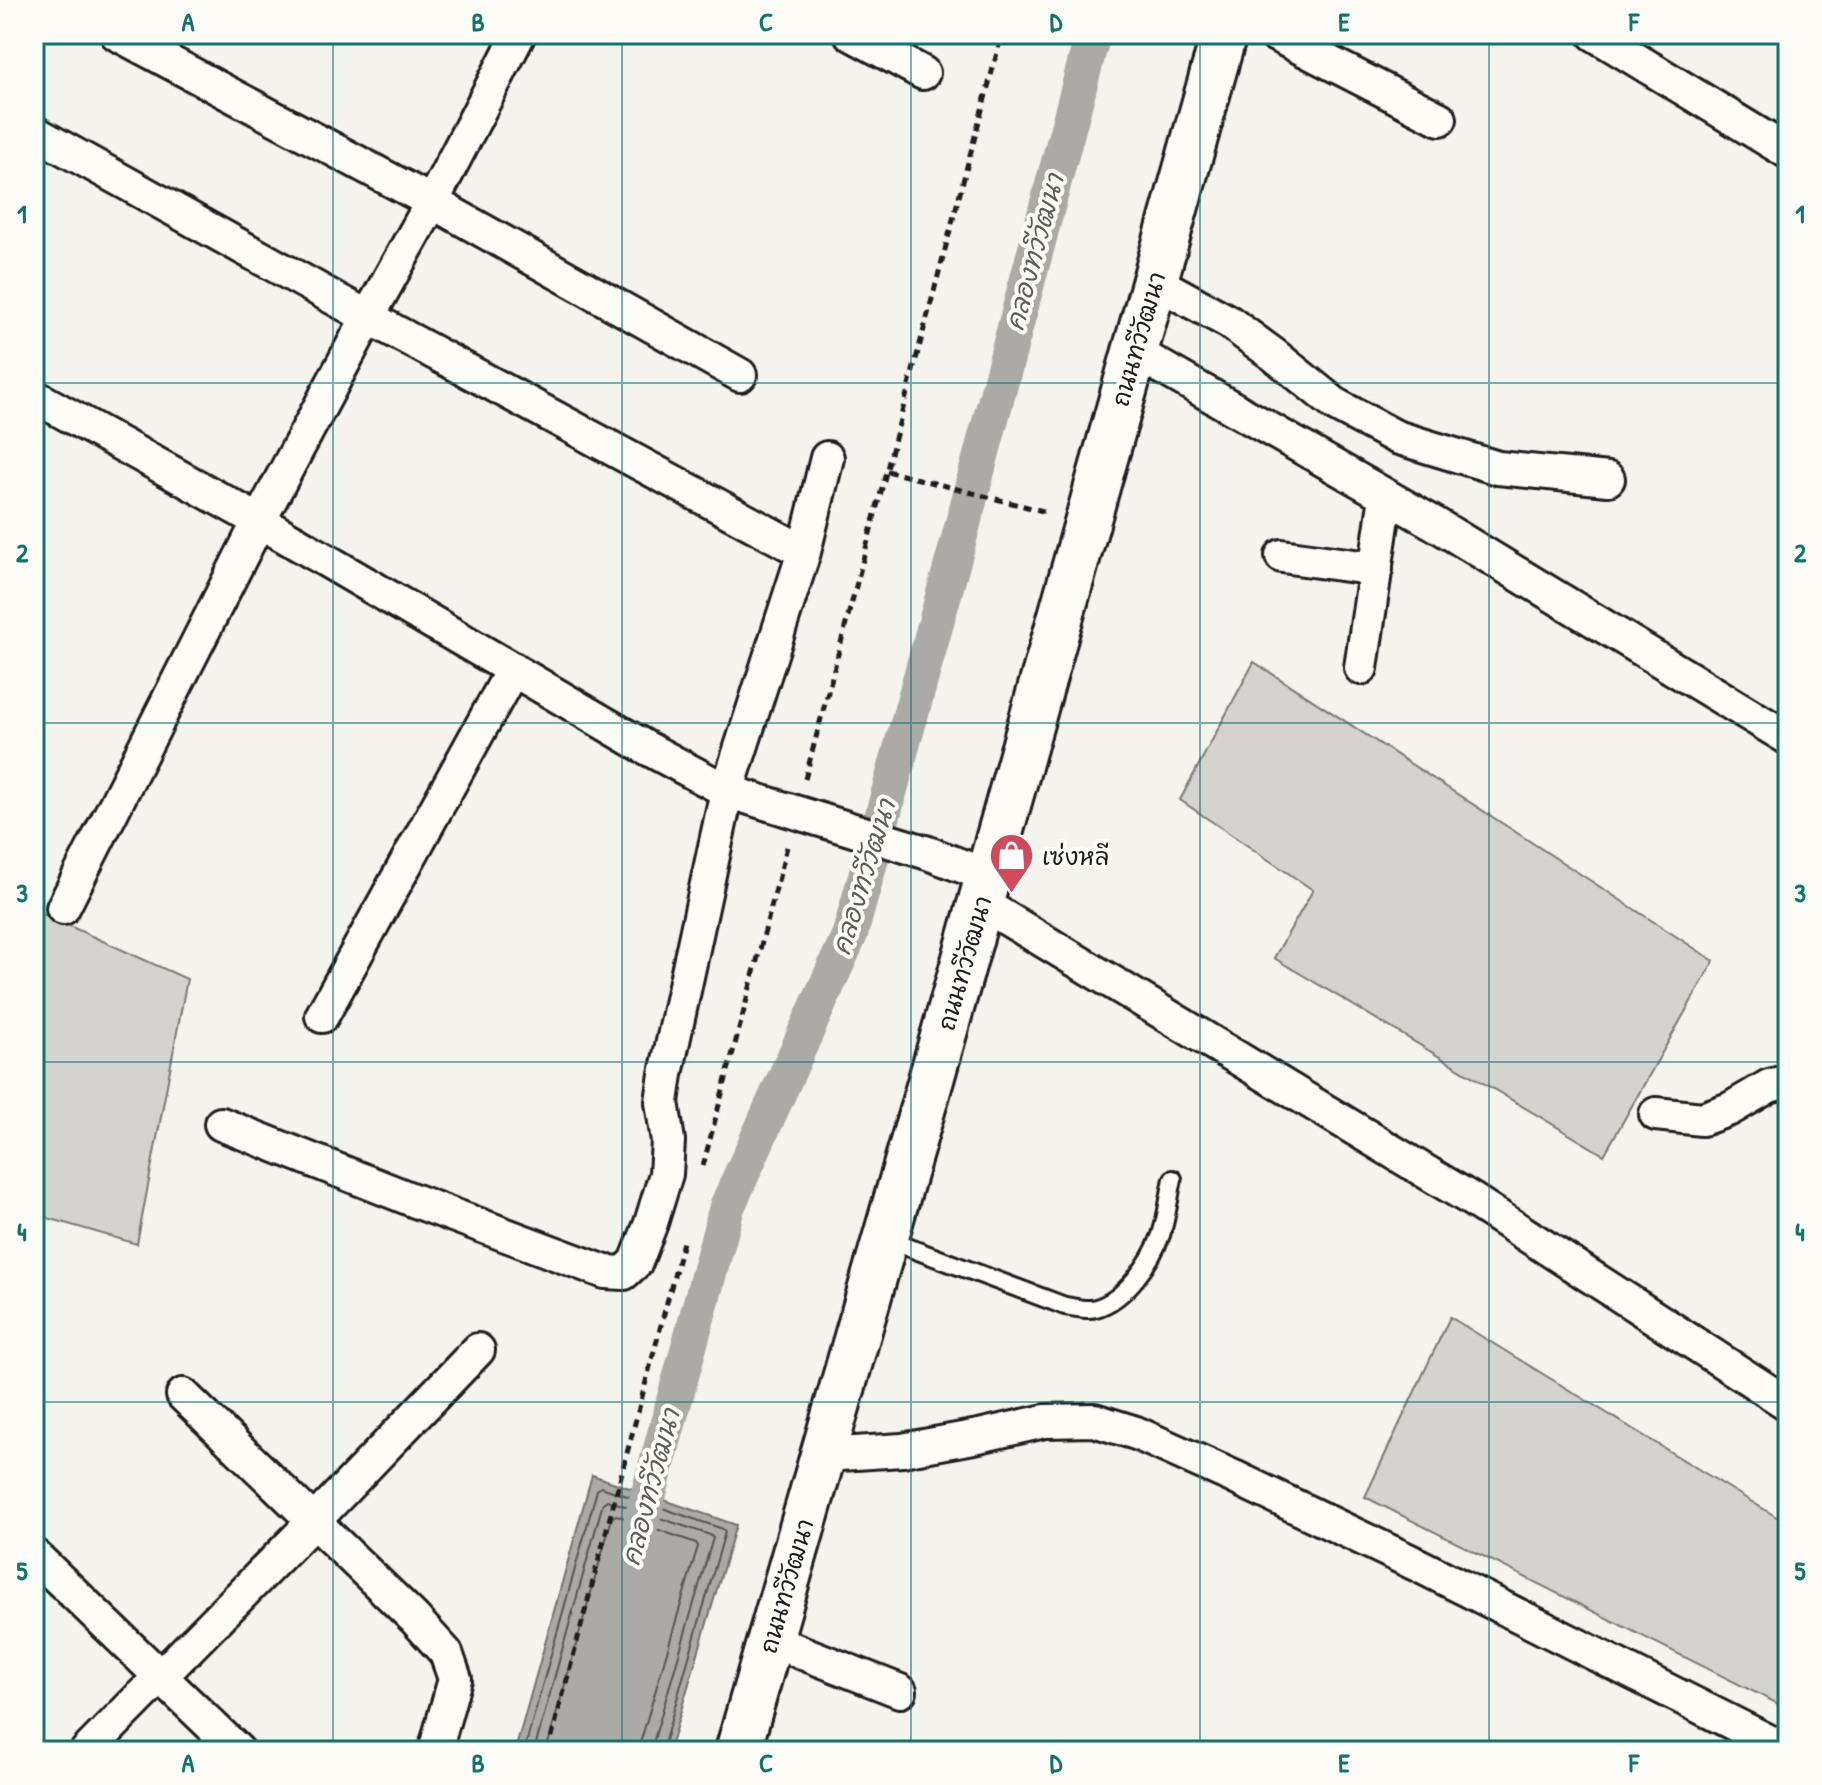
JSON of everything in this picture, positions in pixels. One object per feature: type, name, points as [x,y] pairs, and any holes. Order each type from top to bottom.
[{"type":"main road","name":"ถนนทวีวัฒนา","points":[[738,1751],[1224,34]]},
{"type":"street","points":[[117,34],[432,202],[740,375]]},
{"type":"street","points":[[63,908],[259,521],[519,34]]},
{"type":"street","points":[[851,34],[923,73]]},
{"type":"street","points":[[1274,34],[1440,119]]},
{"type":"street","points":[[1594,34],[1788,152]]},
{"type":"street","points":[[34,132],[368,317],[804,552]]},
{"type":"street","points":[[1154,281],[1229,322],[1336,405],[1396,437],[1498,468],[1608,479]]},
{"type":"street","points":[[1135,352],[1450,532],[1788,738]]},
{"type":"street","points":[[34,396],[259,521],[645,747],[727,791],[928,853],[1788,1404]]},
{"type":"street","points":[[221,1124],[605,1272],[624,1273],[636,1262],[666,1174],[668,1141],[662,1102],[666,1074],[727,791],[804,552],[827,458]]},
{"type":"street","points":[[1361,668],[1386,496]]},
{"type":"street","points":[[1282,556],[1376,569]]},
{"type":"street","points":[[322,1016],[513,669]]},
{"type":"street","points":[[1656,1114],[1702,1119],[1730,1109],[1769,1086],[1788,1081]]},
{"type":"street","points":[[87,1751],[478,1350]]},
{"type":"street","points":[[183,1395],[414,1618],[446,1653],[455,1679],[435,1751]]},
{"type":"street","points":[[824,1455],[902,1450],[1045,1421],[1094,1420],[1136,1433],[1234,1477],[1420,1566],[1788,1751]]},
{"type":"street","points":[[34,1555],[238,1751]]},
{"type":"street","points":[[770,1640],[900,1691]]},
{"type":"lane","points":[[885,1238],[1065,1306],[1095,1309],[1129,1287],[1148,1261],[1161,1235],[1173,1179]]},
{"type":"path","points":[[805,779],[1002,34]]},
{"type":"path","points":[[887,471],[1047,512]]},
{"type":"path","points":[[699,1180],[789,841]]},
{"type":"path","points":[[548,1751],[683,1242]]},
{"type":"shaded area","points":[[1254,662],[1714,961],[1604,1155],[1274,958],[1313,890],[1180,800]]},
{"type":"shaded area","points":[[34,910],[187,979],[137,1244],[34,1214]]},
{"type":"shaded area","points":[[1450,1317],[1788,1524],[1788,1709],[1365,1497]]},
{"type":"water","points":[[592,1475],[736,1525],[669,1751],[515,1751]]},
{"type":"waterway","name":"คลองทวีวัฒนา","points":[[636,1541],[727,1207],[850,934],[1093,34]]},
{"type":"place","name":"เซ่งหลี","points":[[1011,895]]}]
